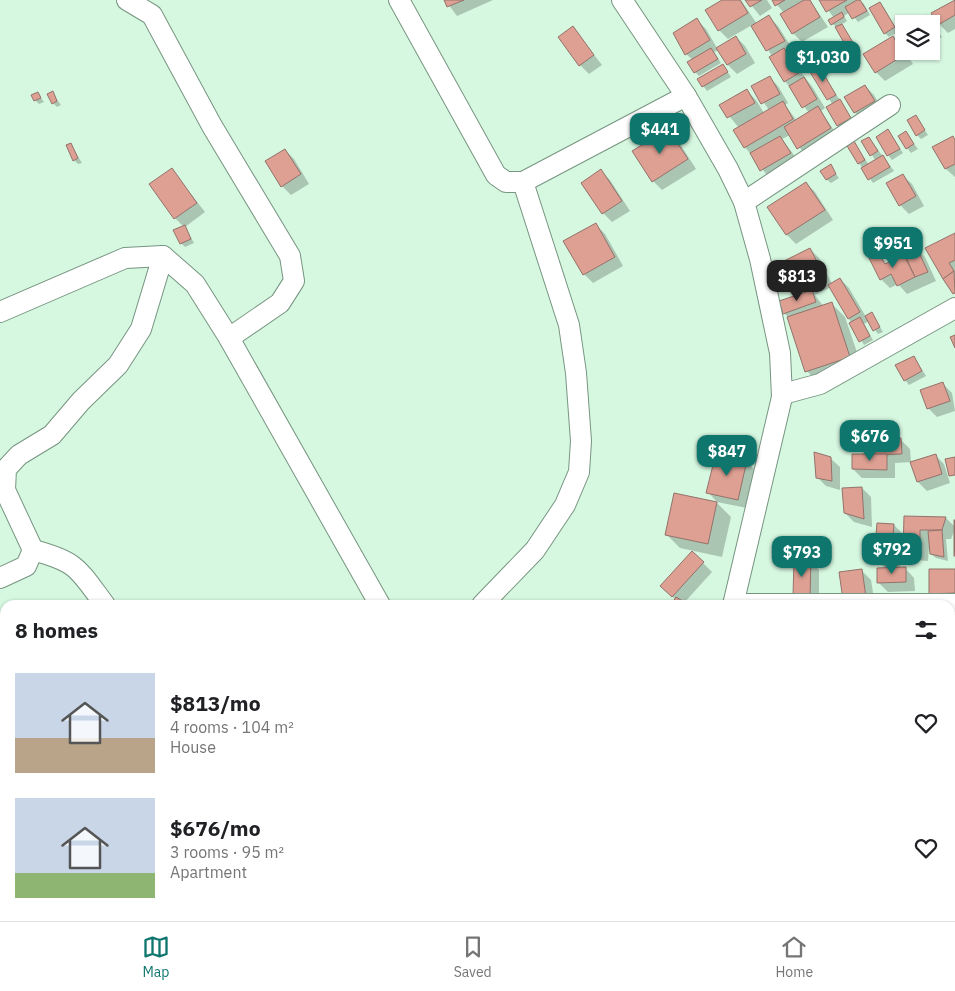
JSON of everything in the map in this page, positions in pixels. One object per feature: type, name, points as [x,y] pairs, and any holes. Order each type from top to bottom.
[{"type":"street","points":[[127,0],[152,15],[212,126],[290,256],[294,281],[280,303],[229,338]]},
{"type":"street","points":[[399,0],[496,175],[506,182],[523,182],[686,96]]},
{"type":"street","points":[[622,0],[686,96],[728,169],[744,202],[754,234],[780,353],[783,394],[734,600]]},
{"type":"street","points":[[744,202],[890,105]]},
{"type":"street","points":[[487,600],[535,550],[565,505],[579,472],[580,432],[576,373],[569,325],[523,182]]},
{"type":"street","points":[[0,578],[26,566],[33,550],[5,490],[6,469],[19,455],[52,435],[81,401],[118,365],[141,329],[163,256]]},
{"type":"street","points":[[0,312],[125,258],[163,256],[196,284],[229,338],[377,600]]},
{"type":"street","points":[[783,394],[820,384],[955,308]]},
{"type":"street","points":[[33,550],[61,558],[77,568],[101,600]]},
{"type":"building","points":[[444,0],[464,0],[447,7]]},
{"type":"building","points":[[722,0],[740,0],[748,13],[718,31],[705,10]]},
{"type":"building","points":[[745,0],[762,0],[750,7]]},
{"type":"building","points":[[772,0],[785,0],[775,6]]},
{"type":"building","points":[[804,0],[810,0],[820,17],[792,34],[780,14]]},
{"type":"building","points":[[819,0],[847,0],[826,12]]},
{"type":"building","points":[[860,0],[867,11],[852,19],[845,7]]},
{"type":"building","points":[[955,0],[955,15],[940,24],[940,15],[932,15],[931,13]]},
{"type":"building","points":[[880,2],[895,27],[884,34],[869,8]]},
{"type":"building","points":[[842,12],[844,17],[831,25],[828,20]]},
{"type":"building","points":[[769,15],[785,41],[766,51],[751,26]]},
{"type":"building","points":[[697,18],[710,40],[685,55],[673,33]]},
{"type":"building","points":[[842,24],[858,51],[851,55],[835,27]]},
{"type":"building","points":[[573,26],[594,55],[579,66],[558,37]]},
{"type":"building","points":[[736,36],[746,54],[727,65],[716,48]]},
{"type":"building","points":[[893,36],[895,39],[896,60],[875,73],[863,54]]},
{"type":"building","points":[[711,48],[718,59],[694,73],[687,62]]},
{"type":"building","points":[[784,48],[799,73],[784,82],[769,57]]},
{"type":"building","points":[[723,64],[728,72],[702,87],[697,79]]},
{"type":"building","points":[[819,66],[836,95],[827,100],[810,72]]},
{"type":"building","points":[[770,76],[780,94],[761,104],[751,86]]},
{"type":"building","points":[[804,77],[817,99],[802,108],[789,86]]},
{"type":"building","points":[[865,85],[875,101],[854,113],[844,97]]},
{"type":"building","points":[[747,89],[755,103],[727,118],[719,105]]},
{"type":"building","points":[[53,91],[57,101],[52,104],[47,94]]},
{"type":"building","points":[[38,92],[41,98],[34,101],[31,95]]},
{"type":"building","points":[[840,99],[851,118],[837,126],[826,107]]},
{"type":"building","points":[[783,101],[793,119],[744,148],[733,130]]},
{"type":"building","points":[[818,106],[831,128],[797,149],[784,127]]},
{"type":"building","points":[[916,115],[925,130],[916,136],[907,120]]},
{"type":"building","points":[[668,129],[688,159],[652,182],[632,151]]},
{"type":"building","points":[[888,129],[900,149],[887,156],[876,137]]},
{"type":"building","points":[[906,131],[914,144],[906,149],[898,136]]},
{"type":"building","points":[[780,136],[791,153],[760,171],[750,153]]},
{"type":"building","points":[[953,136],[955,140],[955,164],[945,169],[932,147]]},
{"type":"building","points":[[869,137],[878,151],[870,156],[861,141]]},
{"type":"building","points":[[854,141],[865,160],[858,164],[847,146]]},
{"type":"building","points":[[71,143],[78,158],[73,161],[66,145]]},
{"type":"building","points":[[285,149],[301,174],[281,187],[265,161]]},
{"type":"building","points":[[883,155],[890,167],[868,180],[861,168]]},
{"type":"building","points":[[831,164],[836,174],[826,180],[820,171]]},
{"type":"building","points":[[172,168],[197,203],[174,219],[149,184]]},
{"type":"building","points":[[601,169],[622,201],[602,214],[581,183]]},
{"type":"building","points":[[903,174],[916,196],[899,206],[886,183]]},
{"type":"building","points":[[806,182],[825,210],[786,235],[767,207]]},
{"type":"building","points":[[596,223],[615,257],[583,275],[563,241]]},
{"type":"building","points":[[185,225],[191,239],[180,244],[173,230]]},
{"type":"building","points":[[955,233],[955,260],[949,263],[954,271],[943,279],[925,248]]},
{"type":"building","points":[[916,246],[928,272],[915,277],[902,249]]},
{"type":"building","points":[[810,248],[825,277],[796,291],[782,262]]},
{"type":"building","points":[[904,255],[915,277],[897,286],[891,274],[880,280],[869,258],[881,257],[885,264]]},
{"type":"building","points":[[954,271],[955,293],[953,294],[943,279]]},
{"type":"building","points":[[840,278],[860,312],[848,319],[828,285]]},
{"type":"building","points":[[812,290],[816,302],[783,314],[779,301]]},
{"type":"building","points":[[832,302],[850,357],[805,372],[787,317]]},
{"type":"building","points":[[872,312],[880,327],[873,331],[865,316]]},
{"type":"building","points":[[860,317],[870,336],[859,342],[849,323]]},
{"type":"building","points":[[955,335],[955,348],[950,337]]},
{"type":"building","points":[[914,356],[922,371],[904,381],[895,365]]},
{"type":"building","points":[[943,382],[950,401],[927,409],[920,390]]},
{"type":"building","points":[[901,438],[902,454],[867,455],[866,440]]},
{"type":"building","points":[[814,452],[831,457],[832,481],[816,478]]},
{"type":"building","points":[[716,453],[747,460],[738,500],[706,493]]},
{"type":"building","points":[[852,454],[887,454],[887,470],[852,469]]},
{"type":"building","points":[[936,454],[942,474],[917,482],[910,462]]},
{"type":"building","points":[[955,457],[955,475],[949,476],[945,459]]},
{"type":"building","points":[[862,487],[864,519],[844,513],[842,488]]},
{"type":"building","points":[[674,493],[717,502],[708,544],[665,535]]},
{"type":"building","points":[[904,516],[946,517],[942,530],[920,530],[920,552],[903,552]]},
{"type":"building","points":[[955,520],[955,556],[954,556]]},
{"type":"building","points":[[877,523],[894,524],[891,561],[874,559]]},
{"type":"building","points":[[942,530],[944,557],[930,554],[928,531]]},
{"type":"building","points":[[692,551],[704,562],[672,597],[660,586]]},
{"type":"building","points":[[794,559],[811,559],[810,597],[793,596]]},
{"type":"building","points":[[906,567],[906,582],[877,583],[877,568]]},
{"type":"building","points":[[862,569],[866,597],[843,600],[839,572]]},
{"type":"building","points":[[929,569],[955,569],[955,593],[929,594]]}]
